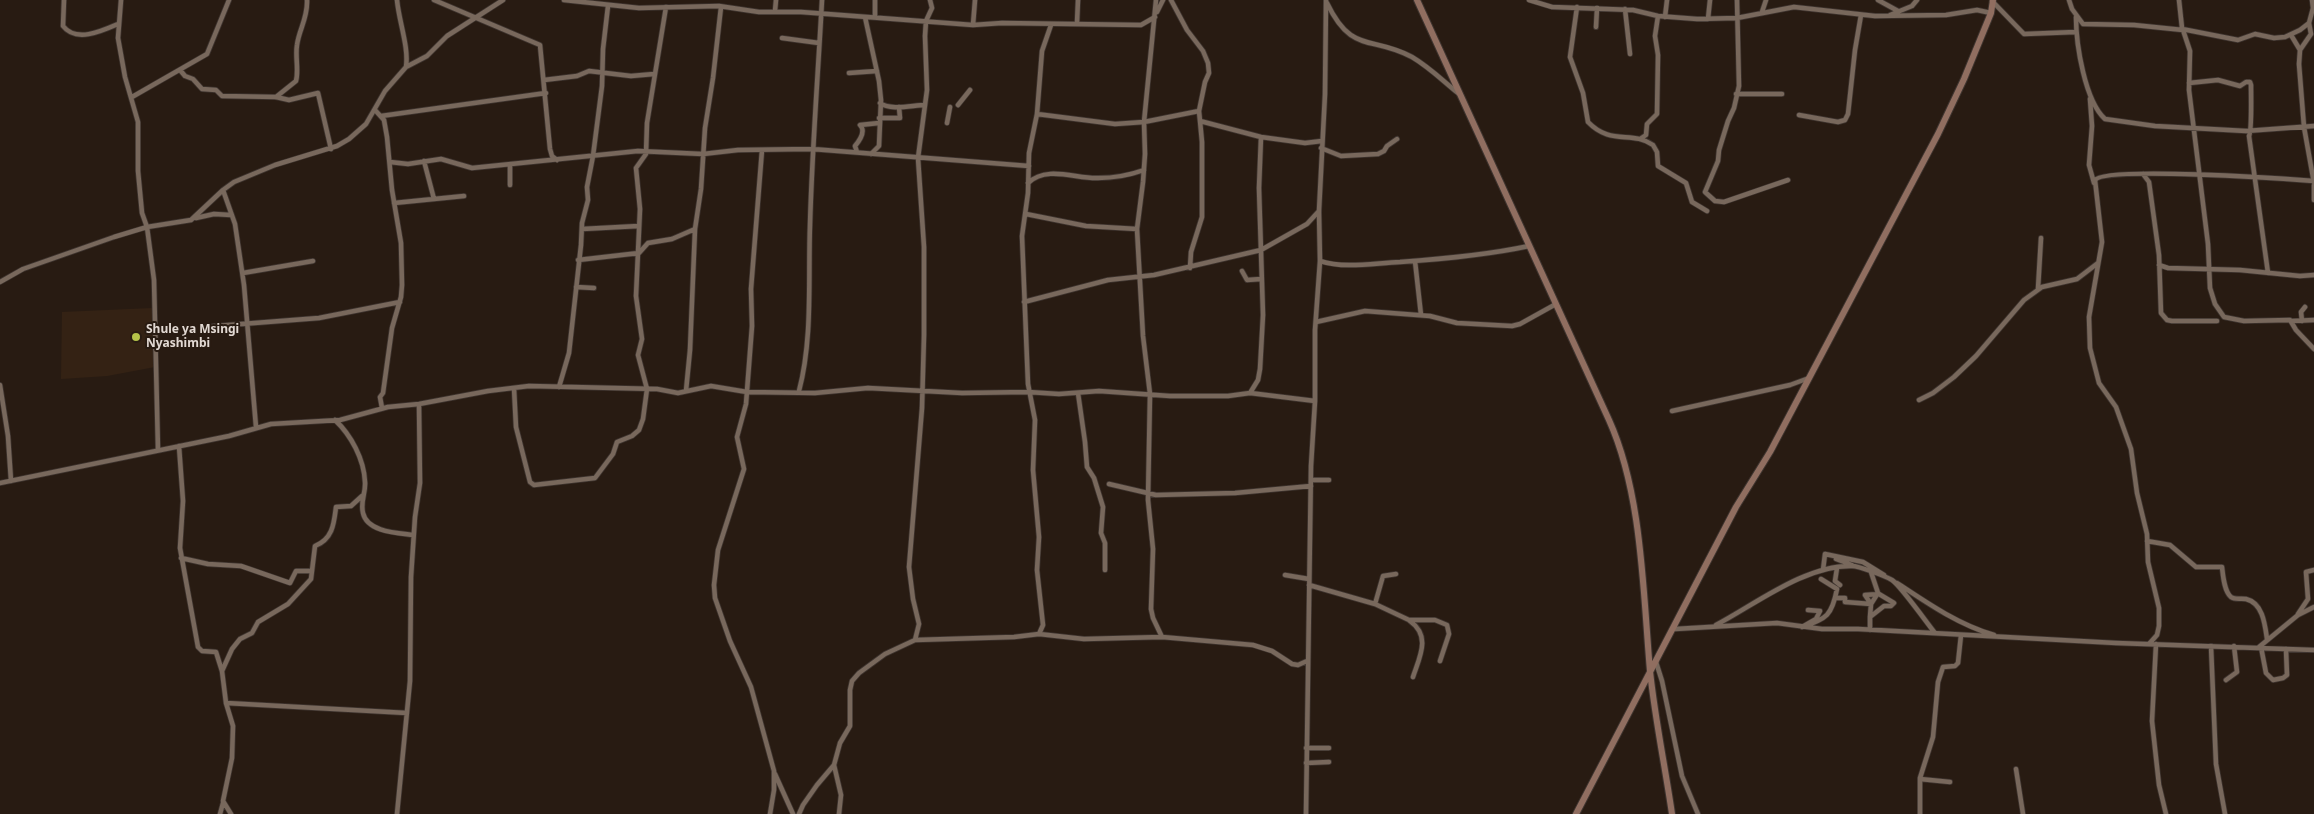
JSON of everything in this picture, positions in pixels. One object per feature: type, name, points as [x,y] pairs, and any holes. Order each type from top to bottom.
[{"type":"street","points":[[64,0],[63,26],[73,35],[82,35],[118,24]]},
{"type":"street","points":[[121,0],[118,24],[121,62],[138,122],[138,170],[142,213],[147,227],[154,280],[158,450]]},
{"type":"street","points":[[132,97],[209,51],[229,0]]},
{"type":"street","points":[[276,97],[296,81],[296,48],[308,14],[307,0]]},
{"type":"street","points":[[397,0],[401,31],[407,52],[406,67]]},
{"type":"street","points":[[434,0],[540,45],[550,149],[552,156],[557,160]]},
{"type":"street","points":[[196,218],[223,190],[234,182],[260,171],[332,149],[358,133],[375,110],[385,90],[406,67],[427,56],[447,36],[503,0]]},
{"type":"street","points":[[564,0],[666,7],[720,6],[759,12],[875,17],[973,25],[1002,23],[1141,25],[1156,15],[1163,0]]},
{"type":"street","points":[[686,392],[690,350],[695,229],[721,0]]},
{"type":"street","points":[[775,12],[776,0]]},
{"type":"street","points":[[799,392],[805,370],[807,338],[812,149],[822,0]]},
{"type":"street","points":[[875,0],[875,17]]},
{"type":"street","points":[[916,640],[919,624],[913,599],[909,567],[922,390],[924,248],[918,158],[927,90],[925,36],[926,21],[932,8],[930,0]]},
{"type":"street","points":[[973,25],[975,0]]},
{"type":"street","points":[[1077,23],[1078,0]]},
{"type":"street","points":[[1156,0],[1144,122],[1144,170],[1137,229],[1143,336],[1150,394],[1148,460],[1153,556],[1151,609],[1162,637]]},
{"type":"street","points":[[1171,0],[1187,30],[1203,51],[1208,63],[1209,73],[1198,111],[1202,142],[1202,217],[1191,252],[1190,268]]},
{"type":"street","points":[[1417,0],[1623,454],[1642,572],[1651,673],[1672,814]]},
{"type":"street","points":[[1529,0],[1552,7],[1625,9],[1665,17],[1708,19],[1737,18],[1794,7],[1861,15],[1888,16],[1946,15],[1977,10],[1991,13]]},
{"type":"street","points":[[1665,17],[1668,0]]},
{"type":"street","points":[[1708,19],[1710,0]]},
{"type":"street","points":[[1737,0],[1740,38],[1739,86],[1734,108],[1719,150],[1718,161],[1706,186],[1706,193],[1715,201],[1724,202],[1788,180]]},
{"type":"street","points":[[1762,12],[1766,0]]},
{"type":"street","points":[[1878,0],[1898,11]]},
{"type":"street","points":[[1888,16],[1912,6],[1918,0]]},
{"type":"street","points":[[1992,0],[2024,34],[2076,32]]},
{"type":"street","points":[[1576,814],[1675,629],[1736,507],[1770,452],[1938,134],[1964,79],[1991,13],[1992,0]]},
{"type":"street","points":[[2069,0],[2076,16],[2083,24],[2134,25],[2183,29],[2236,40],[2255,34],[2274,38],[2291,35],[2309,23]]},
{"type":"street","points":[[2179,0],[2183,29],[2190,51],[2189,83],[2208,237],[2210,288],[2215,304],[2224,317],[2244,321],[2314,320]]},
{"type":"street","points":[[2312,0],[2313,8],[2309,23],[2310,37],[2300,50],[2298,64],[2304,128],[2314,183],[2314,200]]},
{"type":"street","points":[[1326,1],[1336,23],[1350,36],[1412,57],[1437,74],[1461,96]]},
{"type":"street","points":[[1306,814],[1311,480],[1320,261],[1321,148],[1325,94],[1326,1]]},
{"type":"street","points":[[559,387],[569,353],[578,260],[588,200],[588,176],[593,156],[603,72],[602,49],[606,4]]},
{"type":"street","points":[[514,388],[516,427],[530,482],[534,485],[595,478],[613,454],[617,442],[632,436],[639,430],[644,419],[647,389],[638,355],[642,338],[636,296],[640,199],[636,168],[637,164],[645,157],[654,74],[666,7]]},
{"type":"street","points":[[1577,7],[1570,57],[1580,85],[1588,122],[1607,136],[1640,140],[1653,145],[1657,152],[1658,166],[1685,182],[1692,202],[1708,211]]},
{"type":"street","points":[[1596,8],[1596,27]]},
{"type":"street","points":[[1625,9],[1630,54]]},
{"type":"street","points":[[1798,115],[1838,122],[1845,120],[1848,114],[1861,15]]},
{"type":"street","points":[[1640,140],[1646,136],[1648,124],[1657,114],[1658,55],[1655,36],[1658,16]]},
{"type":"street","points":[[2076,16],[2076,32],[2092,112],[2089,165],[2094,184],[2102,237],[2089,317],[2090,348],[2099,383],[2116,407],[2128,435],[2147,541],[2148,562],[2159,608],[2160,626],[2157,635],[2149,644]]},
{"type":"street","points":[[865,17],[877,71],[880,103],[880,146],[871,154]]},
{"type":"street","points":[[1039,634],[1043,625],[1037,570],[1039,537],[1033,470],[1035,420],[1028,392],[1022,236],[1026,214],[1029,166],[1037,114],[1042,51],[1051,25]]},
{"type":"street","points":[[2291,35],[2300,50]]},
{"type":"street","points":[[782,38],[819,43]]},
{"type":"street","points":[[180,70],[185,76],[193,79],[202,89],[216,90],[222,96],[276,97],[289,100],[318,93],[332,149]]},
{"type":"street","points":[[544,80],[576,76],[589,71],[631,76],[654,74]]},
{"type":"street","points":[[849,73],[877,71]]},
{"type":"street","points":[[2189,83],[2218,80],[2240,86],[2250,82],[2252,131],[2250,136],[2268,273]]},
{"type":"street","points":[[958,105],[970,90]]},
{"type":"street","points":[[381,116],[546,92]]},
{"type":"street","points":[[2089,92],[2094,105],[2104,118],[2109,121],[2252,131],[2314,126]]},
{"type":"street","points":[[1736,94],[1782,94]]},
{"type":"street","points":[[880,103],[885,106],[899,107],[925,104]]},
{"type":"street","points":[[857,152],[855,146],[861,138],[862,130],[860,124],[900,118],[899,107]]},
{"type":"street","points":[[947,123],[950,107]]},
{"type":"street","points":[[375,110],[381,116],[386,128],[394,203],[401,243],[402,285],[400,302],[392,328],[383,392],[380,397],[382,408]]},
{"type":"street","points":[[1037,114],[1115,124],[1144,122],[1198,111]]},
{"type":"street","points":[[1200,122],[1261,137],[1308,144],[1322,141]]},
{"type":"street","points":[[1250,394],[1258,380],[1260,369],[1263,315],[1259,188],[1261,137]]},
{"type":"street","points":[[1321,148],[1341,156],[1378,154],[1384,152],[1387,146],[1397,139]]},
{"type":"street","points":[[390,162],[408,164],[442,160],[472,168],[646,151],[703,154],[717,151],[812,149],[1029,166]]},
{"type":"street","points":[[762,150],[751,289],[752,326],[746,404],[737,437],[744,470],[718,550],[714,585],[715,598],[730,641],[751,687],[774,771],[793,814]]},
{"type":"street","points":[[424,161],[434,199]]},
{"type":"street","points":[[510,165],[510,186]]},
{"type":"street","points":[[1028,184],[1037,176],[1043,175],[1063,173],[1097,178],[1126,175],[1144,170]]},
{"type":"street","points":[[2094,184],[2096,178],[2100,176],[2143,174],[2222,175],[2314,183]]},
{"type":"street","points":[[2143,174],[2148,182],[2159,264],[2161,313],[2167,320],[2217,321]]},
{"type":"street","points":[[223,190],[235,224],[249,323],[256,427]]},
{"type":"street","points":[[394,203],[464,196]]},
{"type":"street","points":[[1024,302],[1108,280],[1139,278],[1190,268],[1261,250],[1307,224],[1320,211]]},
{"type":"street","points":[[0,282],[23,269],[147,227],[214,214],[231,215]]},
{"type":"street","points":[[1026,214],[1086,226],[1137,229]]},
{"type":"street","points":[[582,229],[639,226]]},
{"type":"street","points":[[578,260],[639,253],[648,242],[672,239],[695,229]]},
{"type":"street","points":[[2038,290],[2041,238]]},
{"type":"street","points":[[1320,261],[1332,264],[1356,265],[1415,261],[1529,246]]},
{"type":"street","points":[[242,273],[313,261]]},
{"type":"street","points":[[1415,261],[1421,315]]},
{"type":"street","points":[[1919,400],[1933,393],[1976,356],[2024,300],[2038,290],[2059,282],[2074,280],[2098,263]]},
{"type":"street","points":[[2159,264],[2168,268],[2314,275]]},
{"type":"street","points":[[1242,271],[1247,280],[1261,279]]},
{"type":"street","points":[[576,287],[594,288]]},
{"type":"street","points":[[203,327],[319,318],[400,302]]},
{"type":"street","points":[[1316,322],[1365,311],[1421,315],[1457,324],[1512,326],[1520,324],[1556,304]]},
{"type":"street","points":[[2302,321],[2302,310],[2305,307]]},
{"type":"street","points":[[2292,321],[2296,330],[2314,349]]},
{"type":"street","points":[[1672,411],[1790,385],[1809,378]]},
{"type":"street","points":[[0,385],[8,436],[11,481]]},
{"type":"street","points":[[0,483],[229,436],[256,427],[286,422],[335,420],[355,417],[382,408],[419,404],[514,388],[647,389],[686,392],[711,386],[747,392],[828,392],[868,388],[962,393],[1028,392],[1059,394],[1099,391],[1219,396],[1250,394],[1315,401]]},
{"type":"street","points":[[1078,393],[1086,442],[1086,467],[1094,478],[1103,507],[1101,533],[1105,543],[1105,570]]},
{"type":"street","points":[[396,814],[407,713],[413,535],[420,483],[419,404]]},
{"type":"street","points":[[222,671],[232,649],[240,639],[252,633],[258,622],[288,604],[310,579],[315,546],[319,545],[334,529],[336,507],[352,506],[362,496],[365,489],[364,472],[351,437],[335,420]]},
{"type":"street","points":[[179,446],[183,500],[180,548],[197,643],[202,651],[216,652],[222,671],[226,703],[232,721],[232,758],[220,814]]},
{"type":"street","points":[[1311,480],[1329,480]]},
{"type":"street","points":[[1109,484],[1156,495],[1236,493],[1311,486]]},
{"type":"street","points":[[362,496],[363,513],[367,521],[388,532],[413,535]]},
{"type":"street","points":[[2147,541],[2170,545],[2196,567],[2222,567],[2227,592],[2231,597],[2247,599],[2255,604],[2263,617],[2267,639]]},
{"type":"street","points":[[1825,554],[1863,562],[1930,604],[1979,631],[2001,637]]},
{"type":"street","points":[[1825,554],[1893,580],[1935,634]]},
{"type":"street","points":[[1823,570],[1825,554]]},
{"type":"street","points":[[182,558],[208,564],[241,566],[290,583],[296,571],[312,571]]},
{"type":"street","points":[[1714,626],[1750,607],[1776,590],[1823,570],[1853,566]]},
{"type":"street","points":[[1837,568],[1835,581],[1840,585]]},
{"type":"street","points":[[2298,615],[2308,599],[2306,572],[2314,570]]},
{"type":"street","points":[[1870,572],[1877,594],[1871,604],[1870,630]]},
{"type":"street","points":[[1375,604],[1383,576],[1396,574]]},
{"type":"street","points":[[1285,575],[1309,579]]},
{"type":"street","points":[[1802,627],[1822,620],[1831,612],[1837,589],[1821,579]]},
{"type":"street","points":[[1309,585],[1375,604],[1409,620],[1420,630],[1423,639],[1413,676]]},
{"type":"street","points":[[1870,617],[1884,606],[1892,606],[1894,603],[1877,594],[1865,595],[1871,604]]},
{"type":"street","points":[[1835,598],[1845,598],[1845,602],[1871,604]]},
{"type":"street","points":[[2260,647],[2267,639],[2298,615],[2314,607]]},
{"type":"street","points":[[1802,627],[1816,619],[1820,611],[1808,610]]},
{"type":"street","points":[[1409,620],[1435,620],[1448,625],[1449,634],[1440,661]]},
{"type":"street","points":[[1675,629],[1777,623],[1802,627],[1935,634],[2314,650]]},
{"type":"street","points":[[799,814],[802,805],[834,766],[840,744],[850,726],[850,690],[852,681],[859,673],[885,654],[916,640],[1014,637],[1039,634],[1084,638],[1162,637],[1253,645],[1272,652],[1292,664],[1298,665],[1307,661]]},
{"type":"street","points":[[1920,814],[1920,779],[1933,737],[1938,678],[1944,667],[1955,666],[1958,663],[1961,635]]},
{"type":"street","points":[[2156,644],[2152,721],[2159,785],[2166,814]]},
{"type":"street","points":[[2211,646],[2216,764],[2225,814]]},
{"type":"street","points":[[2226,680],[2237,672],[2234,646]]},
{"type":"street","points":[[2260,647],[2266,672],[2275,680],[2287,675],[2286,649]]},
{"type":"street","points":[[1656,662],[1662,681],[1682,776],[1698,814]]},
{"type":"street","points":[[226,703],[407,713]]},
{"type":"street","points":[[1306,748],[1329,748]]},
{"type":"street","points":[[1306,763],[1330,762]]},
{"type":"street","points":[[834,766],[841,795],[839,814]]},
{"type":"street","points":[[2016,769],[2023,814]]},
{"type":"street","points":[[770,814],[774,790],[774,771]]},
{"type":"street","points":[[1920,779],[1950,782]]},
{"type":"street","points":[[223,801],[232,814]]},
{"type":"shaded area","points":[[153,308],[155,367],[107,376],[61,379],[62,312]]},
{"type":"place","name":"Shule ya Msingi Nyashimbi","points":[[136,337]]}]
